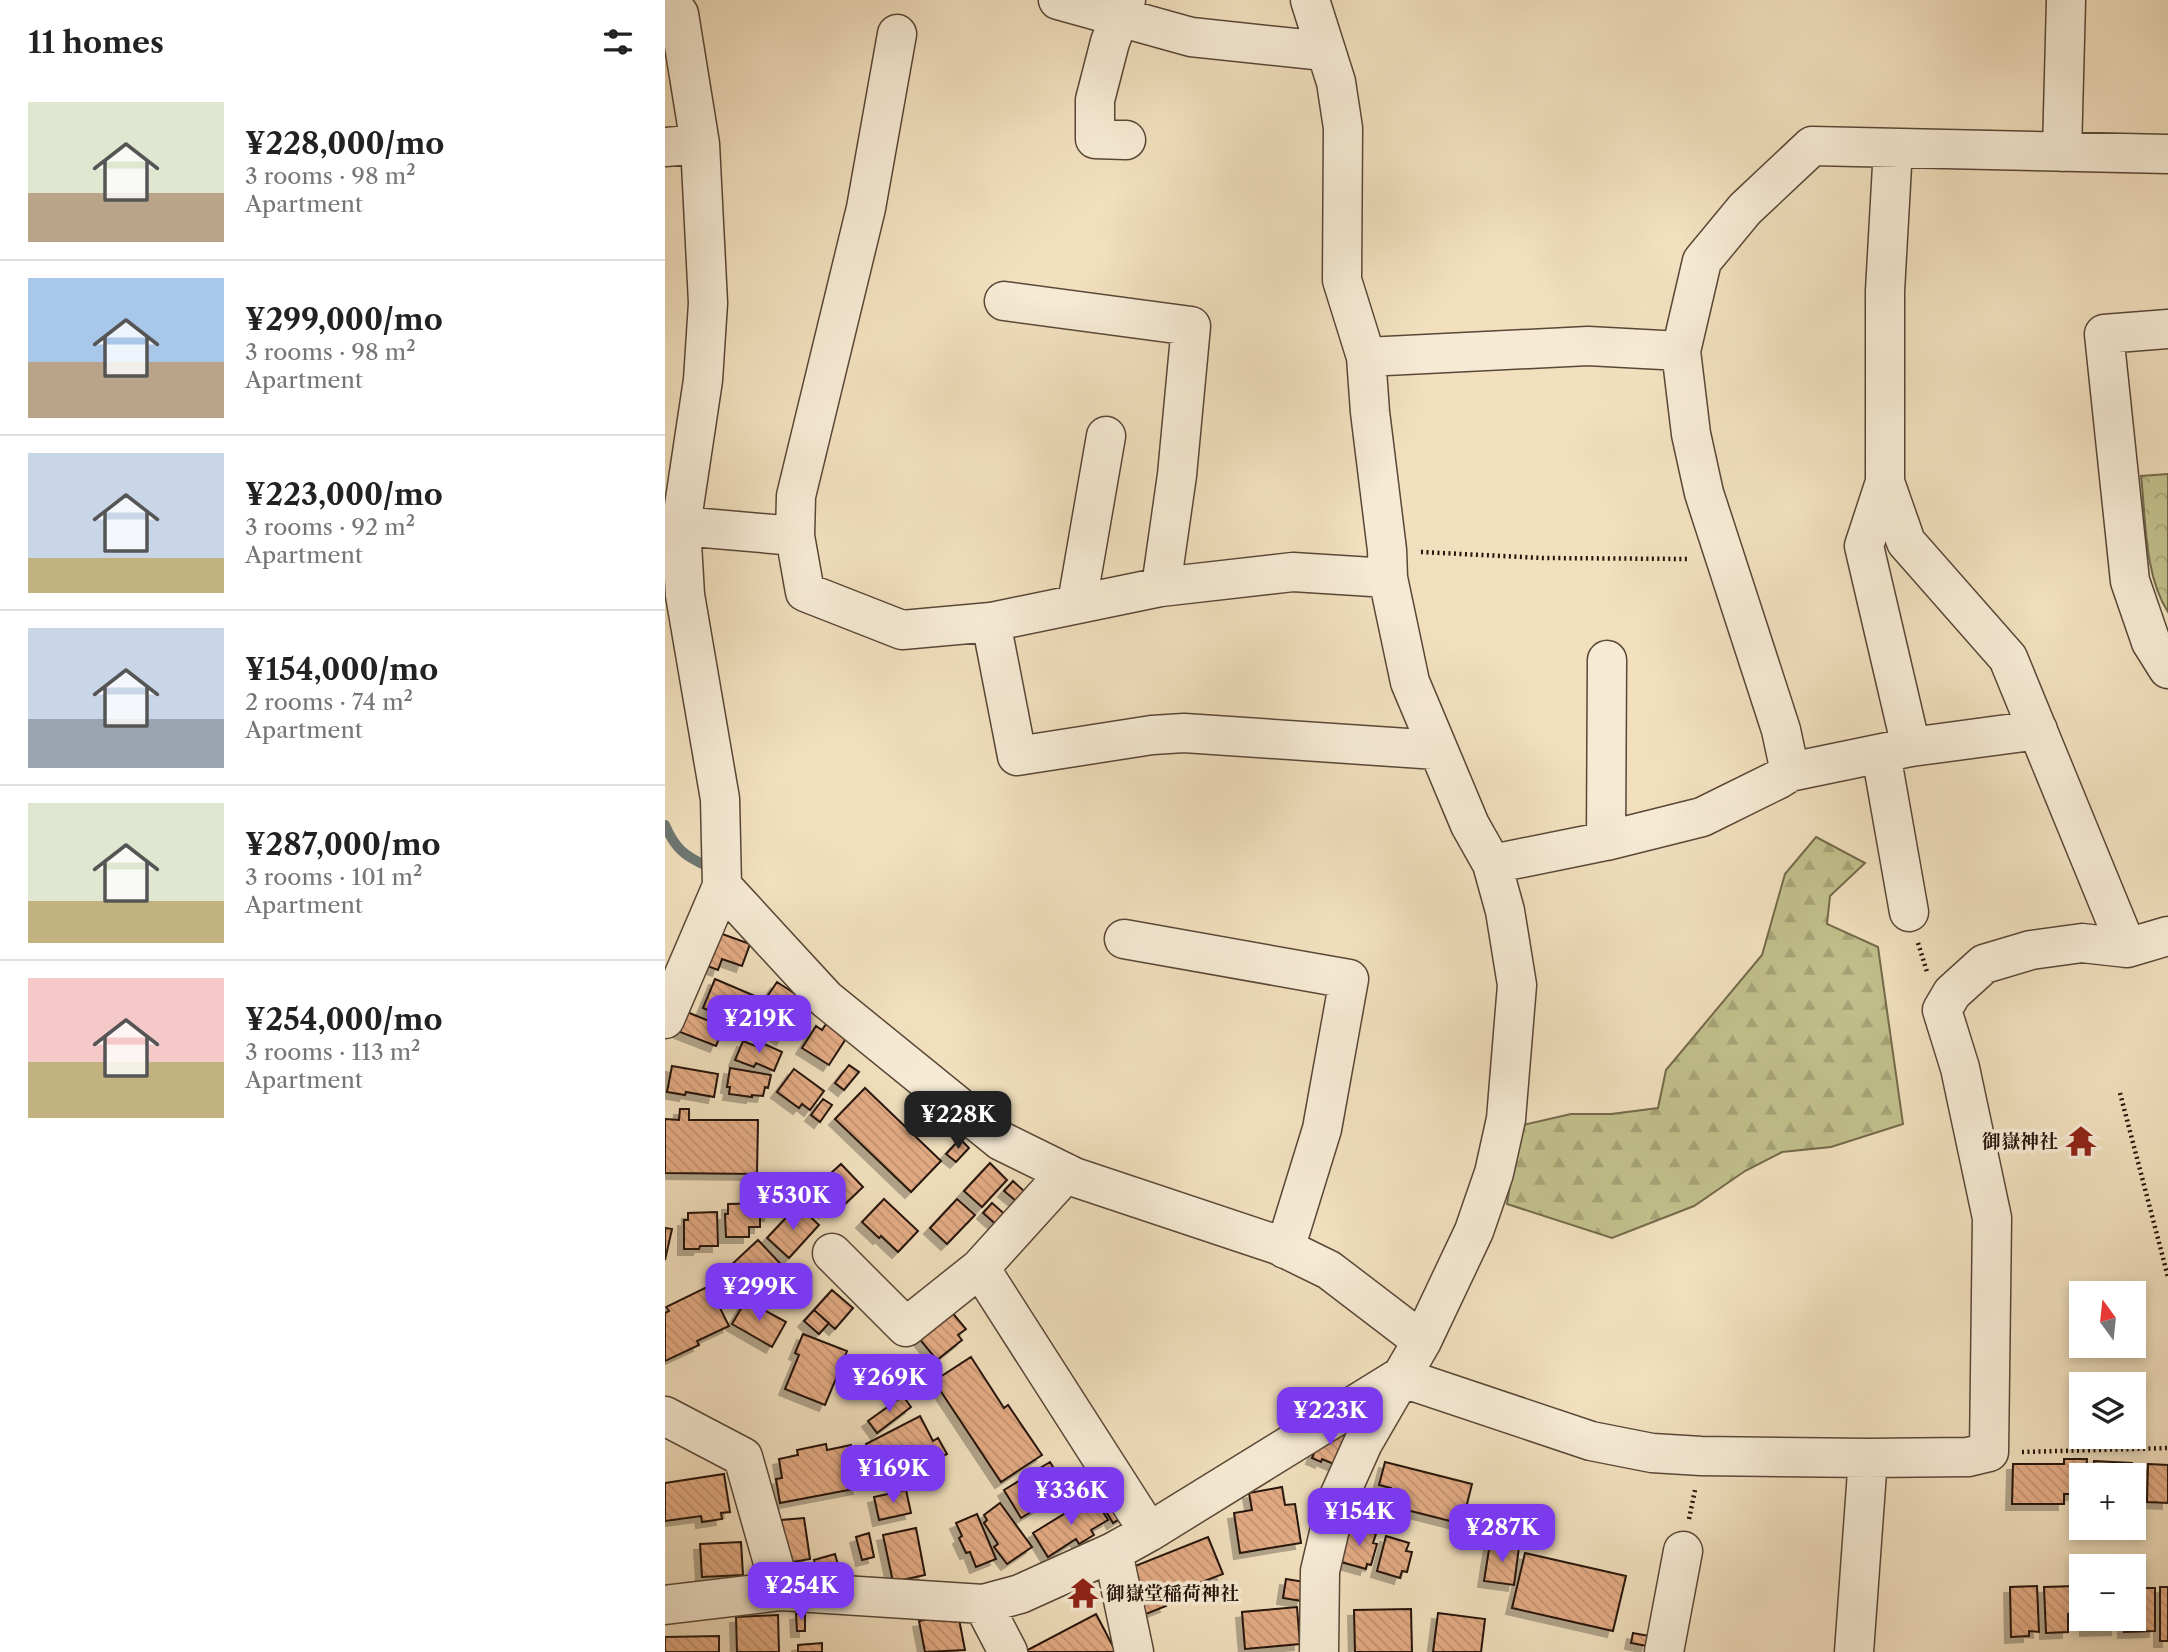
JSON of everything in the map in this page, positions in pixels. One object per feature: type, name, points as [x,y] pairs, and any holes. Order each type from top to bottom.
[{"type":"street","points":[[665,1019],[722,886],[720,799],[677,549],[703,380],[708,303],[683,145],[679,14],[668,0]]},
{"type":"street","points":[[1058,0],[1123,8],[1191,37],[1324,51]]},
{"type":"street","points":[[1310,0],[1336,82],[1343,128],[1342,280],[1366,357],[1388,564],[1410,682],[1470,825],[1492,864],[1505,911],[1517,985],[1506,1119],[1494,1173],[1474,1231],[1422,1341],[1363,1443],[1336,1503],[1320,1571],[1319,1652]]},
{"type":"street","points":[[2062,152],[2066,0]]},
{"type":"street","points":[[1123,8],[1110,42],[1095,100],[1095,139],[1126,140]]},
{"type":"street","points":[[897,34],[866,208],[796,496],[795,536],[805,592],[902,631],[991,622],[1161,587],[1388,564]]},
{"type":"street","points":[[1790,772],[1781,730],[1704,493],[1691,434],[1681,351],[1702,261],[1755,200],[1812,146],[2168,154]]},
{"type":"street","points":[[1893,148],[1885,291],[1885,482],[1864,546],[1896,750],[1909,912]]},
{"type":"street","points":[[1004,302],[1191,326],[1177,475],[1161,587]]},
{"type":"street","points":[[2168,330],[2104,334],[2130,581],[2151,642],[2168,669]]},
{"type":"street","points":[[1366,357],[1588,346],[1681,351]]},
{"type":"street","points":[[1077,603],[1105,436]]},
{"type":"street","points":[[1885,482],[1906,542],[2008,658],[2127,948]]},
{"type":"street","points":[[677,549],[795,536]]},
{"type":"street","points":[[991,622],[1017,756],[1152,735],[1184,733],[1437,750]]},
{"type":"street","points":[[1606,841],[1607,660]]},
{"type":"street","points":[[1492,864],[1606,841],[1702,817],[1790,772],[1896,750],[2038,730]]},
{"type":"street","points":[[722,886],[826,999],[1001,1141],[1066,1173],[1278,1245],[1329,1270],[1422,1341]]},
{"type":"street","points":[[1400,1377],[1591,1441],[1651,1453],[1868,1458],[1968,1457],[1989,1452],[1992,1219],[1960,1068],[1937,1001],[1952,993],[1985,964],[2031,950],[2082,943],[2127,948],[2168,936]]},
{"type":"street","points":[[1124,939],[1349,979],[1322,1129],[1285,1249]]},
{"type":"street","points":[[832,1253],[906,1327],[979,1268],[1066,1173]]},
{"type":"street","points":[[979,1268],[1149,1532]]},
{"type":"street","points":[[665,1605],[781,1591],[982,1604],[1020,1594],[1113,1552],[1149,1532],[1400,1377]]},
{"type":"street","points":[[665,1416],[743,1457],[781,1591]]},
{"type":"street","points":[[1854,1652],[1868,1458]]},
{"type":"street","points":[[1664,1652],[1683,1551]]},
{"type":"street","points":[[1113,1552],[1134,1652]]},
{"type":"street","points":[[982,1604],[1008,1652]]},
{"type":"path","points":[[1388,564],[1542,558],[1724,560]]},
{"type":"path","points":[[1909,912],[1937,1001]]},
{"type":"path","points":[[2120,1093],[2168,1277]]},
{"type":"path","points":[[1989,1452],[2168,1448]]},
{"type":"path","points":[[1683,1551],[1701,1456]]},
{"type":"green space","points":[[2168,474],[2168,612],[2154,581],[2150,564],[2141,476]]},
{"type":"green space","points":[[1816,837],[1865,863],[1830,896],[1827,924],[1878,947],[1903,1124],[1831,1147],[1782,1152],[1745,1171],[1694,1206],[1612,1238],[1507,1204],[1519,1126],[1571,1114],[1611,1114],[1658,1108],[1666,1070],[1762,955],[1785,874]]},
{"type":"building","points":[[714,931],[750,944],[742,966],[722,959],[718,970],[702,964]]},
{"type":"building","points":[[715,979],[755,996],[743,1025],[703,1008]]},
{"type":"building","points":[[777,982],[800,997],[795,1006],[801,1010],[782,1039],[756,1021],[764,1010],[760,1007]]},
{"type":"building","points":[[687,1012],[724,1027],[716,1046],[680,1032]]},
{"type":"building","points":[[826,1024],[847,1037],[829,1065],[802,1048],[816,1026],[822,1030]]},
{"type":"building","points":[[743,1041],[758,1047],[760,1042],[782,1052],[774,1071],[756,1063],[754,1067],[735,1060]]},
{"type":"building","points":[[849,1065],[859,1072],[844,1090],[835,1083]]},
{"type":"building","points":[[672,1066],[718,1074],[714,1097],[667,1092]]},
{"type":"building","points":[[730,1068],[771,1075],[763,1096],[729,1094],[730,1087],[727,1087]]},
{"type":"building","points":[[794,1069],[824,1091],[810,1110],[802,1104],[799,1108],[777,1092]]},
{"type":"building","points":[[865,1088],[941,1161],[911,1192],[835,1119]]},
{"type":"building","points":[[823,1099],[832,1105],[820,1122],[811,1115]]},
{"type":"building","points":[[680,1109],[689,1109],[689,1120],[758,1120],[757,1174],[665,1173],[665,1119],[679,1120]]},
{"type":"building","points":[[960,1139],[969,1148],[956,1162],[946,1154]]},
{"type":"building","points":[[990,1163],[1007,1180],[982,1207],[964,1191]]},
{"type":"building","points":[[841,1164],[863,1187],[844,1205],[839,1199],[825,1212],[808,1194]]},
{"type":"building","points":[[1013,1181],[1025,1192],[1016,1201],[1004,1191]]},
{"type":"building","points":[[884,1199],[918,1231],[898,1252],[862,1222]]},
{"type":"building","points":[[957,1199],[975,1215],[947,1244],[930,1228]]},
{"type":"building","points":[[770,1203],[770,1215],[760,1215],[760,1227],[749,1227],[749,1237],[726,1237],[725,1214],[728,1214],[728,1204]]},
{"type":"building","points":[[992,1203],[1009,1218],[1000,1228],[983,1213]]},
{"type":"building","points":[[798,1205],[819,1225],[789,1258],[767,1238]]},
{"type":"building","points":[[717,1212],[718,1246],[684,1249],[684,1220],[688,1220],[688,1213]]},
{"type":"building","points":[[665,1228],[672,1229],[665,1260]]},
{"type":"building","points":[[758,1240],[791,1275],[769,1295],[759,1284],[750,1293],[728,1268]]},
{"type":"building","points":[[709,1286],[729,1326],[697,1341],[699,1345],[665,1361],[665,1313],[669,1311],[666,1307]]},
{"type":"building","points":[[832,1290],[853,1308],[835,1329],[814,1310]]},
{"type":"building","points":[[746,1300],[786,1322],[772,1347],[732,1324]]},
{"type":"building","points":[[814,1310],[829,1323],[819,1334],[804,1321]]},
{"type":"building","points":[[950,1310],[966,1329],[958,1335],[962,1340],[937,1360],[917,1336]]},
{"type":"building","points":[[803,1334],[847,1351],[842,1363],[847,1365],[841,1378],[837,1376],[825,1405],[785,1389],[799,1355],[795,1353]]},
{"type":"building","points":[[971,1357],[1004,1408],[1008,1405],[1042,1455],[1001,1482],[934,1381]]},
{"type":"building","points":[[903,1396],[911,1407],[877,1433],[868,1421]]},
{"type":"building","points":[[920,1416],[933,1441],[938,1438],[947,1454],[927,1464],[924,1459],[885,1479],[866,1444]]},
{"type":"building","points":[[1335,1431],[1348,1437],[1336,1465],[1312,1458],[1322,1435]]},
{"type":"building","points":[[826,1444],[827,1450],[851,1445],[859,1488],[780,1503],[776,1479],[782,1478],[779,1459],[798,1455],[797,1450]]},
{"type":"building","points":[[2064,1459],[2087,1459],[2087,1463],[2069,1463],[2069,1494],[2064,1494],[2064,1504],[2012,1504],[2013,1464],[2064,1464]]},
{"type":"building","points":[[2094,1461],[2132,1463],[2094,1463]]},
{"type":"building","points":[[1050,1462],[1067,1490],[1021,1518],[1004,1490]]},
{"type":"building","points":[[1385,1462],[1472,1484],[1462,1524],[1387,1505],[1391,1488],[1379,1485]]},
{"type":"building","points":[[2148,1464],[2168,1465],[2168,1503],[2147,1502]]},
{"type":"building","points":[[724,1474],[730,1512],[721,1513],[722,1519],[702,1522],[701,1516],[665,1521],[665,1483]]},
{"type":"building","points":[[1109,1485],[1126,1515],[1113,1523],[1098,1491]]},
{"type":"building","points":[[1282,1487],[1285,1505],[1295,1504],[1301,1543],[1240,1553],[1234,1513],[1252,1510],[1249,1493]]},
{"type":"building","points":[[906,1490],[911,1513],[879,1520],[874,1497]]},
{"type":"building","points":[[1093,1496],[1108,1520],[1091,1530],[1094,1535],[1079,1544],[1076,1539],[1048,1557],[1033,1533]]},
{"type":"building","points":[[1000,1503],[1032,1547],[1007,1564],[994,1547],[998,1544],[984,1523],[987,1520],[984,1515]]},
{"type":"building","points":[[977,1514],[996,1559],[976,1567],[970,1552],[966,1553],[959,1538],[962,1536],[956,1523]]},
{"type":"building","points":[[804,1518],[810,1559],[787,1563],[781,1520]]},
{"type":"building","points":[[1350,1527],[1376,1534],[1373,1543],[1377,1544],[1371,1565],[1367,1564],[1366,1569],[1341,1562]]},
{"type":"building","points":[[916,1528],[925,1575],[893,1582],[883,1535]]},
{"type":"building","points":[[869,1533],[874,1557],[862,1560],[856,1537]]},
{"type":"building","points":[[1386,1536],[1409,1543],[1406,1551],[1412,1552],[1407,1572],[1402,1571],[1400,1578],[1377,1571]]},
{"type":"building","points":[[1208,1537],[1223,1574],[1199,1583],[1202,1590],[1185,1597],[1181,1586],[1161,1594],[1166,1606],[1141,1616],[1130,1568]]},
{"type":"building","points":[[741,1542],[743,1575],[702,1577],[700,1544]]},
{"type":"building","points":[[1490,1543],[1519,1547],[1514,1585],[1484,1581]]},
{"type":"building","points":[[1525,1553],[1626,1576],[1613,1631],[1512,1608]]},
{"type":"building","points":[[835,1554],[840,1572],[819,1578],[814,1560]]},
{"type":"building","points":[[1286,1579],[1305,1582],[1302,1601],[1283,1598]]},
{"type":"building","points":[[1087,1586],[1089,1596],[1079,1599],[1077,1589]]},
{"type":"building","points":[[2037,1586],[2039,1632],[2029,1631],[2029,1636],[2011,1637],[2010,1587]]},
{"type":"building","points":[[2069,1586],[2068,1632],[2046,1633],[2044,1587]]},
{"type":"building","points":[[2160,1587],[2168,1587],[2168,1641],[2160,1641]]},
{"type":"building","points":[[2146,1588],[2155,1588],[2155,1631],[2124,1632],[2146,1631]]},
{"type":"building","points":[[1297,1607],[1300,1644],[1245,1649],[1242,1612]]},
{"type":"building","points":[[1411,1609],[1412,1652],[1355,1652],[1354,1610]]},
{"type":"building","points":[[805,1613],[805,1631],[797,1631],[796,1614]]},
{"type":"building","points":[[1438,1613],[1485,1619],[1481,1652],[1433,1652]]},
{"type":"building","points":[[958,1614],[965,1650],[925,1652],[919,1621]]},
{"type":"building","points":[[1096,1614],[1116,1652],[1024,1652]]},
{"type":"building","points":[[778,1615],[779,1652],[737,1652],[736,1617]]},
{"type":"building","points":[[1633,1633],[1649,1636],[1647,1646],[1631,1643]]},
{"type":"building","points":[[719,1636],[719,1652],[665,1652],[665,1637]]},
{"type":"building","points":[[822,1643],[822,1652],[798,1652],[798,1645]]},
{"type":"waterway","points":[[665,825],[681,850],[707,866]]},
{"type":"place","name":"御嶽神社","points":[[2081,1141]]},
{"type":"place","name":"御嶽堂稲荷神社","points":[[1083,1593]]}]
